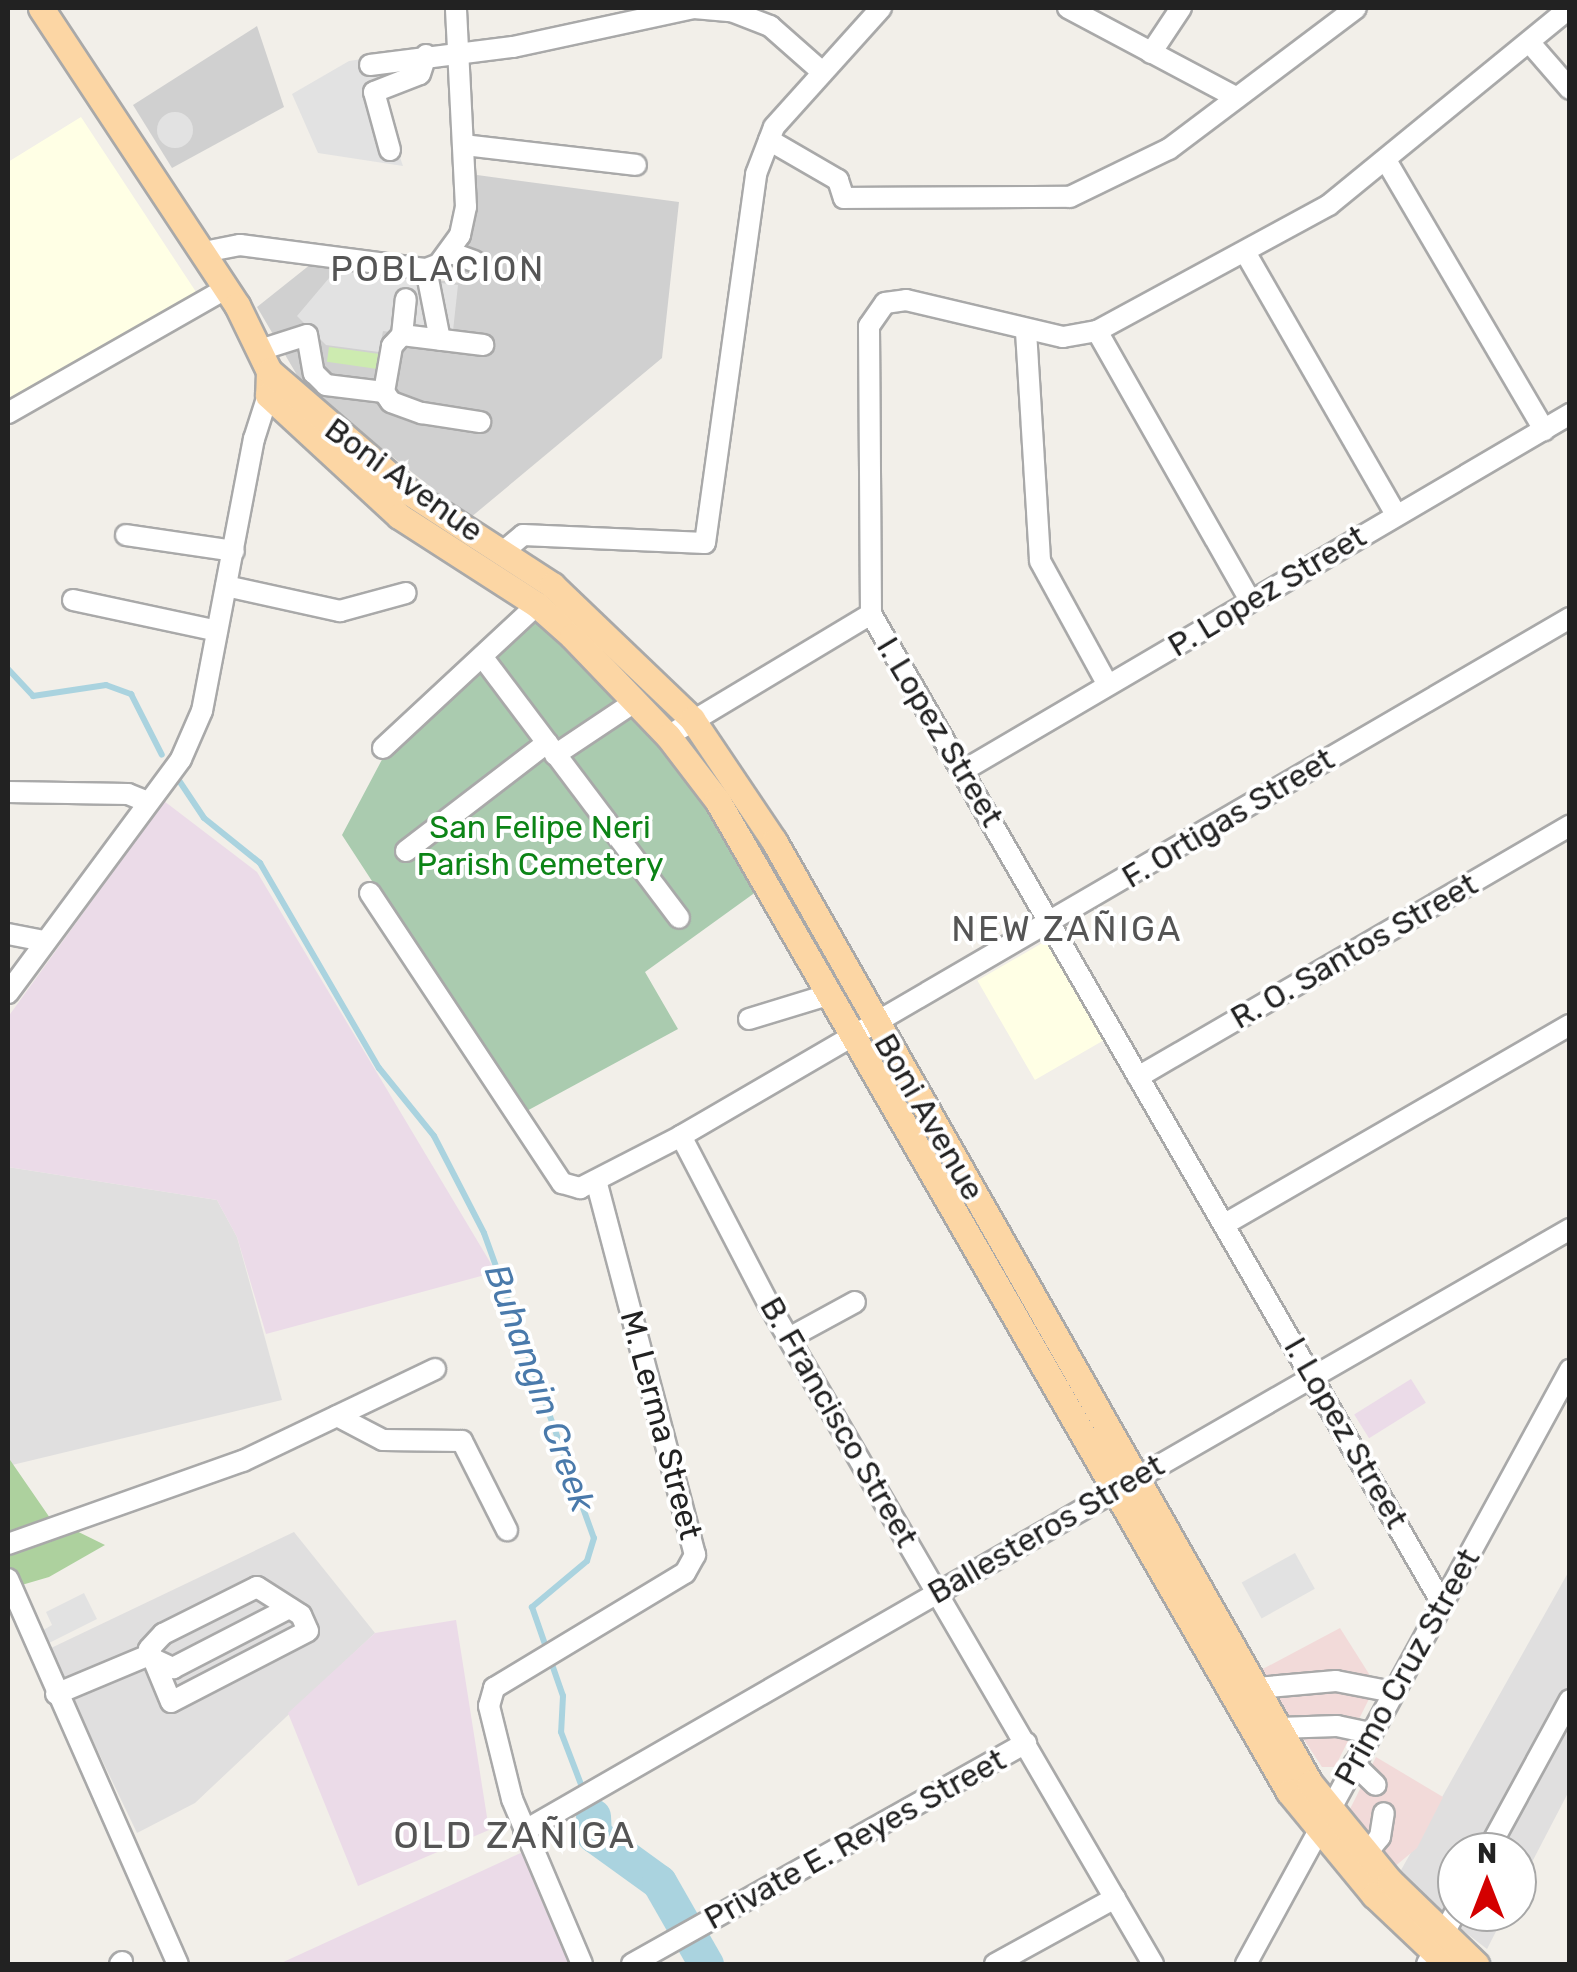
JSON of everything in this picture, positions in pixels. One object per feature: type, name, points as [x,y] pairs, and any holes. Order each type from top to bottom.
[{"type":"main road","points":[[41,8],[227,288],[271,375]]},
{"type":"main road","name":"Boni Avenue","points":[[271,375],[409,492],[504,551],[598,624],[692,719],[774,842],[865,1029],[1128,1483],[1256,1688],[1324,1819],[1437,1954],[1476,1964]]},
{"type":"main road","name":"Boni Avenue","points":[[271,375],[400,516],[536,605],[668,736],[754,858],[831,994],[865,1029]]},
{"type":"main road","name":"Boni Avenue","points":[[1128,1483],[1289,1792],[1366,1854],[1437,1954]]},
{"type":"street","points":[[204,252],[240,245],[426,269],[449,252],[466,207],[456,8]]},
{"type":"street","points":[[370,64],[460,50],[514,47],[694,8],[731,10],[770,26],[822,70]]},
{"type":"street","points":[[852,8],[876,13]]},
{"type":"street","points":[[1068,8],[1237,98]]},
{"type":"street","points":[[1151,52],[1181,8]]},
{"type":"street","points":[[770,140],[838,180],[844,198],[1046,201],[1140,167],[1356,8]]},
{"type":"street","name":"I. Lopez Street","points":[[1442,1603],[1315,1377],[1049,923],[966,769],[871,614],[869,326],[885,304],[906,300],[1063,337],[1097,330],[1329,205],[1387,162],[1570,8]]},
{"type":"street","points":[[504,551],[523,534],[705,543],[750,208],[770,140],[822,70],[876,13]]},
{"type":"street","points":[[1530,43],[1570,89]]},
{"type":"street","points":[[390,150],[374,92],[420,74],[426,55]]},
{"type":"street","points":[[464,145],[636,165]]},
{"type":"street","points":[[1387,162],[1544,430]]},
{"type":"street","points":[[449,252],[474,261]]},
{"type":"street","points":[[1245,252],[1396,515]]},
{"type":"street","points":[[426,269],[440,340]]},
{"type":"street","points":[[8,413],[227,288]]},
{"type":"street","points":[[406,299],[402,335],[392,346],[384,392],[390,402],[422,413],[480,422]]},
{"type":"street","points":[[1097,330],[1250,600]]},
{"type":"street","points":[[1026,331],[1040,561],[1108,684]]},
{"type":"street","points":[[8,992],[182,759],[202,712],[271,375],[307,335],[314,373],[326,385],[384,392]]},
{"type":"street","points":[[402,335],[483,346]]},
{"type":"street","name":"P. Lopez Street","points":[[966,769],[1570,414]]},
{"type":"street","points":[[126,534],[234,551]]},
{"type":"street","points":[[226,586],[340,611],[406,593]]},
{"type":"street","points":[[73,600],[216,631]]},
{"type":"street","points":[[383,748],[484,658],[536,605]]},
{"type":"street","points":[[668,736],[871,614]]},
{"type":"street","name":"F. Ortigas Street","points":[[370,893],[571,1189],[596,1181],[681,1136],[1570,618]]},
{"type":"street","points":[[484,658],[678,918]]},
{"type":"street","points":[[406,851],[551,749],[636,701]]},
{"type":"street","points":[[8,792],[128,794],[148,802]]},
{"type":"street","name":"R. O. Santos Street","points":[[1138,1077],[1570,826]]},
{"type":"street","points":[[8,934],[44,941]]},
{"type":"street","points":[[749,1019],[831,994]]},
{"type":"street","points":[[1225,1224],[1570,1025]]},
{"type":"street","name":"B. Francisco Street","points":[[681,1136],[788,1338],[1153,1964]]},
{"type":"street","name":"M. Lerma Street","points":[[582,1964],[524,1831],[490,1706],[502,1680],[685,1573],[694,1555],[596,1181]]},
{"type":"street","name":"Ballesteros Street","points":[[524,1831],[1570,1228]]},
{"type":"street","points":[[788,1338],[855,1302]]},
{"type":"street","points":[[8,1544],[121,1509],[337,1416],[435,1369]]},
{"type":"street","name":"Primo Cruz Street","points":[[1246,1964],[1570,1370]]},
{"type":"street","points":[[337,1416],[383,1440],[462,1441],[507,1530]]},
{"type":"street","points":[[8,1579],[15,1617],[56,1694],[178,1964]]},
{"type":"street","points":[[56,1694],[147,1656],[163,1634],[258,1587],[289,1608],[308,1632],[173,1702],[147,1656]]},
{"type":"street","points":[[147,1656],[174,1668],[289,1608]]},
{"type":"street","points":[[1256,1688],[1336,1681],[1394,1692]]},
{"type":"street","points":[[1499,1832],[1570,1700]]},
{"type":"street","points":[[1279,1728],[1338,1726],[1371,1733]]},
{"type":"street","name":"Private E. Reyes Street","points":[[632,1964],[1026,1744]]},
{"type":"street","points":[[1354,1764],[1376,1784]]},
{"type":"street","points":[[1366,1854],[1380,1837],[1384,1813]]},
{"type":"street","points":[[995,1964],[1115,1898]]},
{"type":"shaded area","points":[[257,26],[284,107],[172,168],[133,105]]},
{"type":"shaded area","points":[[447,46],[431,62],[424,85],[379,96],[403,166],[318,153],[292,94],[349,61]]},
{"type":"shaded area","points":[[175,112],[188,117],[193,130],[188,143],[175,148],[162,143],[157,130],[162,117]]},
{"type":"shaded area","points":[[81,117],[200,298],[8,408],[8,162]]},
{"type":"shaded area","points":[[477,175],[679,202],[662,358],[470,518],[304,387],[257,307],[311,264],[461,283]]},
{"type":"shaded area","points":[[335,271],[458,285],[452,340],[383,331],[379,352],[326,345],[297,316]]},
{"type":"shaded area","points":[[164,801],[257,872],[496,1272],[266,1334],[237,1237],[217,1200],[8,1167],[8,1017]]},
{"type":"shaded area","points":[[1051,938],[1108,1038],[1035,1080],[977,980]]},
{"type":"shaded area","points":[[8,1167],[217,1200],[237,1237],[282,1400],[8,1466]]},
{"type":"shaded area","points":[[1411,1379],[1426,1403],[1369,1438],[1354,1415]]},
{"type":"shaded area","points":[[294,1532],[375,1633],[195,1803],[137,1833],[49,1649]]},
{"type":"shaded area","points":[[1295,1553],[1315,1589],[1262,1618],[1242,1583]]},
{"type":"shaded area","points":[[1569,1571],[1569,1791],[1537,1853],[1537,1832],[1437,1832],[1437,1911],[1396,1879]]},
{"type":"shaded area","points":[[84,1593],[97,1619],[47,1644],[40,1632],[52,1625],[46,1612]]},
{"type":"shaded area","points":[[456,1620],[489,1830],[358,1886],[288,1713],[375,1633]]},
{"type":"shaded area","points":[[1340,1628],[1376,1685],[1335,1767],[1322,1767],[1259,1671]]},
{"type":"shaded area","points":[[1376,1757],[1443,1797],[1417,1848],[1393,1868],[1349,1811]]},
{"type":"shaded area","points":[[525,1851],[573,1964],[279,1964]]},
{"type":"shaded area","points":[[1465,1932],[1496,1932],[1487,1949]]},
{"type":"green space","points":[[329,347],[380,354],[377,369],[327,362]]},
{"type":"green space","name":"San Felipe Neri Parish Cemetery","points":[[521,610],[629,706],[714,814],[760,889],[645,972],[678,1029],[523,1113],[342,835],[386,752]]},
{"type":"green space","points":[[8,1457],[50,1518],[105,1545],[49,1577],[8,1589]]},
{"type":"waterway","name":"Buhangin Creek","points":[[8,669],[33,696],[106,685],[131,694],[162,755]]},
{"type":"waterway","name":"Buhangin Creek","points":[[180,782],[204,818],[260,863],[379,1068],[434,1136],[484,1233],[594,1538],[587,1561],[532,1607],[563,1696],[561,1732],[593,1816]]},
{"type":"waterway","name":"Buhangin Creek","points":[[593,1816],[594,1835],[659,1882],[706,1964]]},
{"type":"district","name":"POBLACION","points":[[438,269]]},
{"type":"district","name":"NEW ZAÑIGA","points":[[1067,929]]},
{"type":"district","name":"OLD ZAÑIGA","points":[[515,1836]]}]
